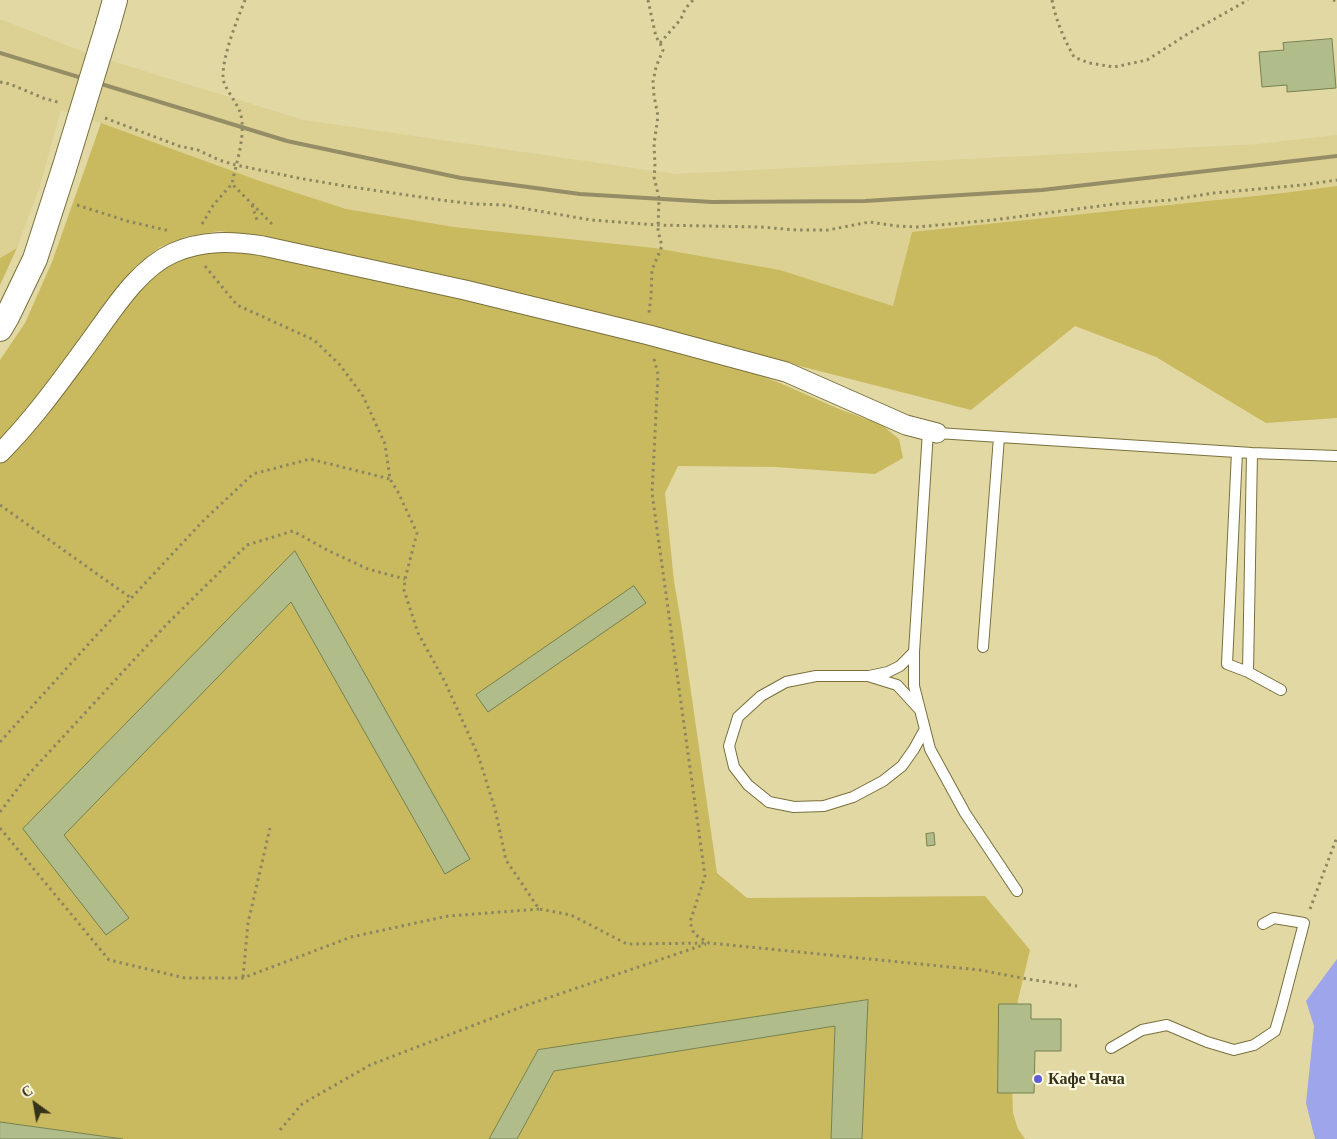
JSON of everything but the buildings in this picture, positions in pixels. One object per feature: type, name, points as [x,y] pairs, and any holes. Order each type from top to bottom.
[{"type":"street","points":[[0,329],[35,259],[56,199],[116,0]]},
{"type":"street","points":[[0,453],[35,415],[139,277],[172,253],[193,245],[214,242],[237,242],[263,246],[465,290],[649,335],[786,372],[906,425],[933,432]]},
{"type":"lane","points":[[1017,891],[965,813],[930,749],[914,686],[914,652],[933,432],[1252,453],[1337,456]]},
{"type":"lane","points":[[983,647],[999,437]]},
{"type":"lane","points":[[1237,452],[1227,664],[1248,672],[1280,690]]},
{"type":"lane","points":[[1248,672],[1252,453]]},
{"type":"lane","points":[[914,652],[900,666],[888,672],[868,676],[816,676],[786,682],[762,696],[738,717],[729,746],[734,767],[748,785],[769,802],[794,807],[824,806],[853,797],[883,781],[902,766],[925,729]]},
{"type":"lane","points":[[868,676],[897,685],[920,710]]},
{"type":"lane","points":[[1111,1048],[1142,1030],[1167,1025],[1206,1042],[1234,1050],[1254,1045],[1275,1031],[1304,923],[1274,918],[1263,924]]},
{"type":"path","points":[[245,0],[232,34],[223,69],[223,81],[240,112],[241,142],[232,184],[214,204],[201,225],[193,245],[206,269],[237,305],[314,340],[340,365],[363,396],[385,444],[390,479],[417,533],[404,590],[418,633],[445,682],[478,755],[495,809],[506,860],[539,909]]},
{"type":"path","points":[[648,0],[656,37],[663,50],[656,67],[654,82],[654,96],[658,116],[654,144],[654,177],[659,198],[657,225],[662,246],[652,270],[648,318],[649,335],[658,374],[652,493],[705,876],[690,922],[694,934],[709,943]]},
{"type":"path","points":[[660,43],[681,19],[685,9],[693,0]]},
{"type":"path","points":[[1052,0],[1055,15],[1066,44],[1074,58],[1089,63],[1114,67],[1147,60],[1186,35],[1248,0]]},
{"type":"path","points":[[1333,0],[1337,1]]},
{"type":"path","points":[[0,82],[66,105]]},
{"type":"path","points":[[103,117],[236,165],[346,186],[415,196],[475,204],[504,205],[591,220],[657,225],[828,230],[868,222],[917,227],[1337,180]]},
{"type":"path","points":[[232,184],[271,223],[295,253]]},
{"type":"path","points":[[82,206],[127,221],[171,232]]},
{"type":"path","points":[[0,742],[203,521],[253,474],[310,459],[390,479]]},
{"type":"path","points":[[0,505],[131,598]]},
{"type":"path","points":[[0,812],[28,775],[166,625],[247,546],[294,531],[329,551],[368,569],[405,579]]},
{"type":"path","points":[[0,828],[110,960],[185,978],[243,978],[351,937],[448,916],[539,909],[571,915],[627,944],[709,943],[980,970],[1077,986]]},
{"type":"path","points":[[243,978],[248,923],[270,828]]},
{"type":"path","points":[[1304,923],[1337,837]]},
{"type":"path","points":[[280,1130],[302,1104],[370,1065],[524,1006],[709,943]]},
{"type":"shaded area","points":[[0,19],[89,54],[304,120],[675,174],[1258,144],[1337,135],[1337,186],[1048,218],[893,306],[780,270],[655,248],[454,227],[345,209],[260,181],[61,110],[40,186],[17,248],[0,258]]},
{"type":"shaded area","points":[[101,123],[260,181],[346,209],[454,227],[655,248],[780,270],[893,306],[912,232],[1337,186],[1337,418],[1266,423],[1156,357],[1075,326],[971,410],[648,327],[263,238],[220,231],[188,236],[160,247],[136,266],[35,404],[0,442],[0,360],[25,323],[52,262]]},
{"type":"shaded area","points":[[17,248],[0,285],[0,258]]},
{"type":"shaded area","points":[[235,249],[500,305],[696,352],[780,383],[839,409],[882,425],[899,439],[903,458],[875,474],[775,467],[678,466],[665,493],[674,581],[717,873],[747,898],[985,896],[1030,950],[1018,1000],[1011,1054],[1013,1113],[1018,1129],[1025,1139],[862,1139],[868,1000],[538,1050],[489,1139],[123,1139],[0,1122],[0,463],[32,428],[126,303],[148,280],[168,265],[190,255]]},
{"type":"shaded area","points":[[835,1026],[831,1139],[517,1139],[554,1071]]},
{"type":"water","points":[[1337,959],[1337,1139],[1315,1139],[1306,1103],[1314,1026],[1306,1001]]},
{"type":"railway","points":[[0,53],[287,141],[461,178],[580,194],[712,202],[865,201],[1042,190],[1337,156]]},
{"type":"place","name":"Кафе Чача","points":[[1038,1079]]}]
